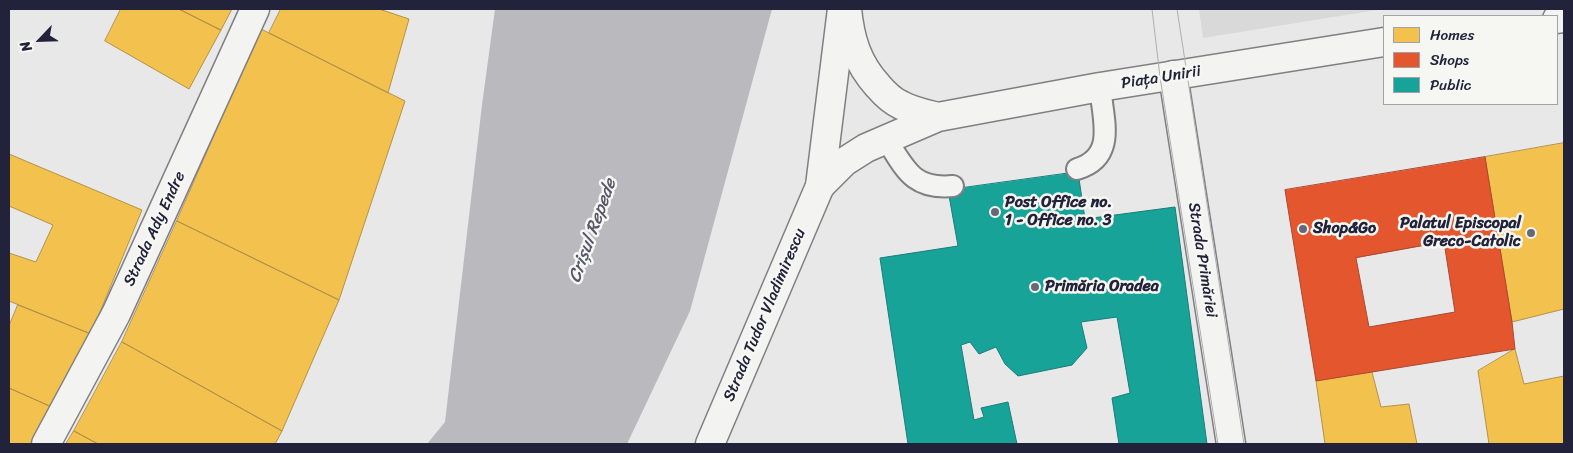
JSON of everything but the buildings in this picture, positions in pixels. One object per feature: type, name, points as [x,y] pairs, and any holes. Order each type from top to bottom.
[{"type":"street","name":"Strada Ady Endre","points":[[46,444],[116,314],[255,9]]},
{"type":"street","points":[[820,186],[842,9]]},
{"type":"street","name":"Piața Unirii","points":[[847,9],[856,53],[869,76],[885,93],[901,105],[938,117]]},
{"type":"street","name":"Piața Unirii","points":[[820,186],[844,162],[866,148],[938,117],[1100,87],[1383,42]]},
{"type":"street","name":"Strada Primăriei","points":[[1172,76],[1231,444]]},
{"type":"street","name":"Strada Tudor Vladimirescu","points":[[710,444],[820,186]]},
{"type":"lane","points":[[1077,170],[1098,158],[1104,147],[1105,137],[1100,87]]},
{"type":"lane","points":[[886,139],[910,176],[930,185],[941,187],[953,186]]},
{"type":"shaded area","points":[[1199,9],[1383,9],[1203,38]]},
{"type":"water","name":"Crișul Repede","points":[[495,9],[772,9],[690,311],[627,444],[427,444],[445,422]]},
{"type":"tram line","points":[[1152,9],[1160,77],[1218,444]]},
{"type":"tram line","points":[[1177,9],[1244,444]]},
{"type":"place","name":"Post Office no. 1 - Office no. 3","points":[[995,212]]},
{"type":"place","name":"Shop&Go","points":[[1303,229]]},
{"type":"place","name":"Palatul Episcopal Greco-Catolic","points":[[1531,233]]},
{"type":"place","name":"Primăria Oradea","points":[[1035,287]]}]
